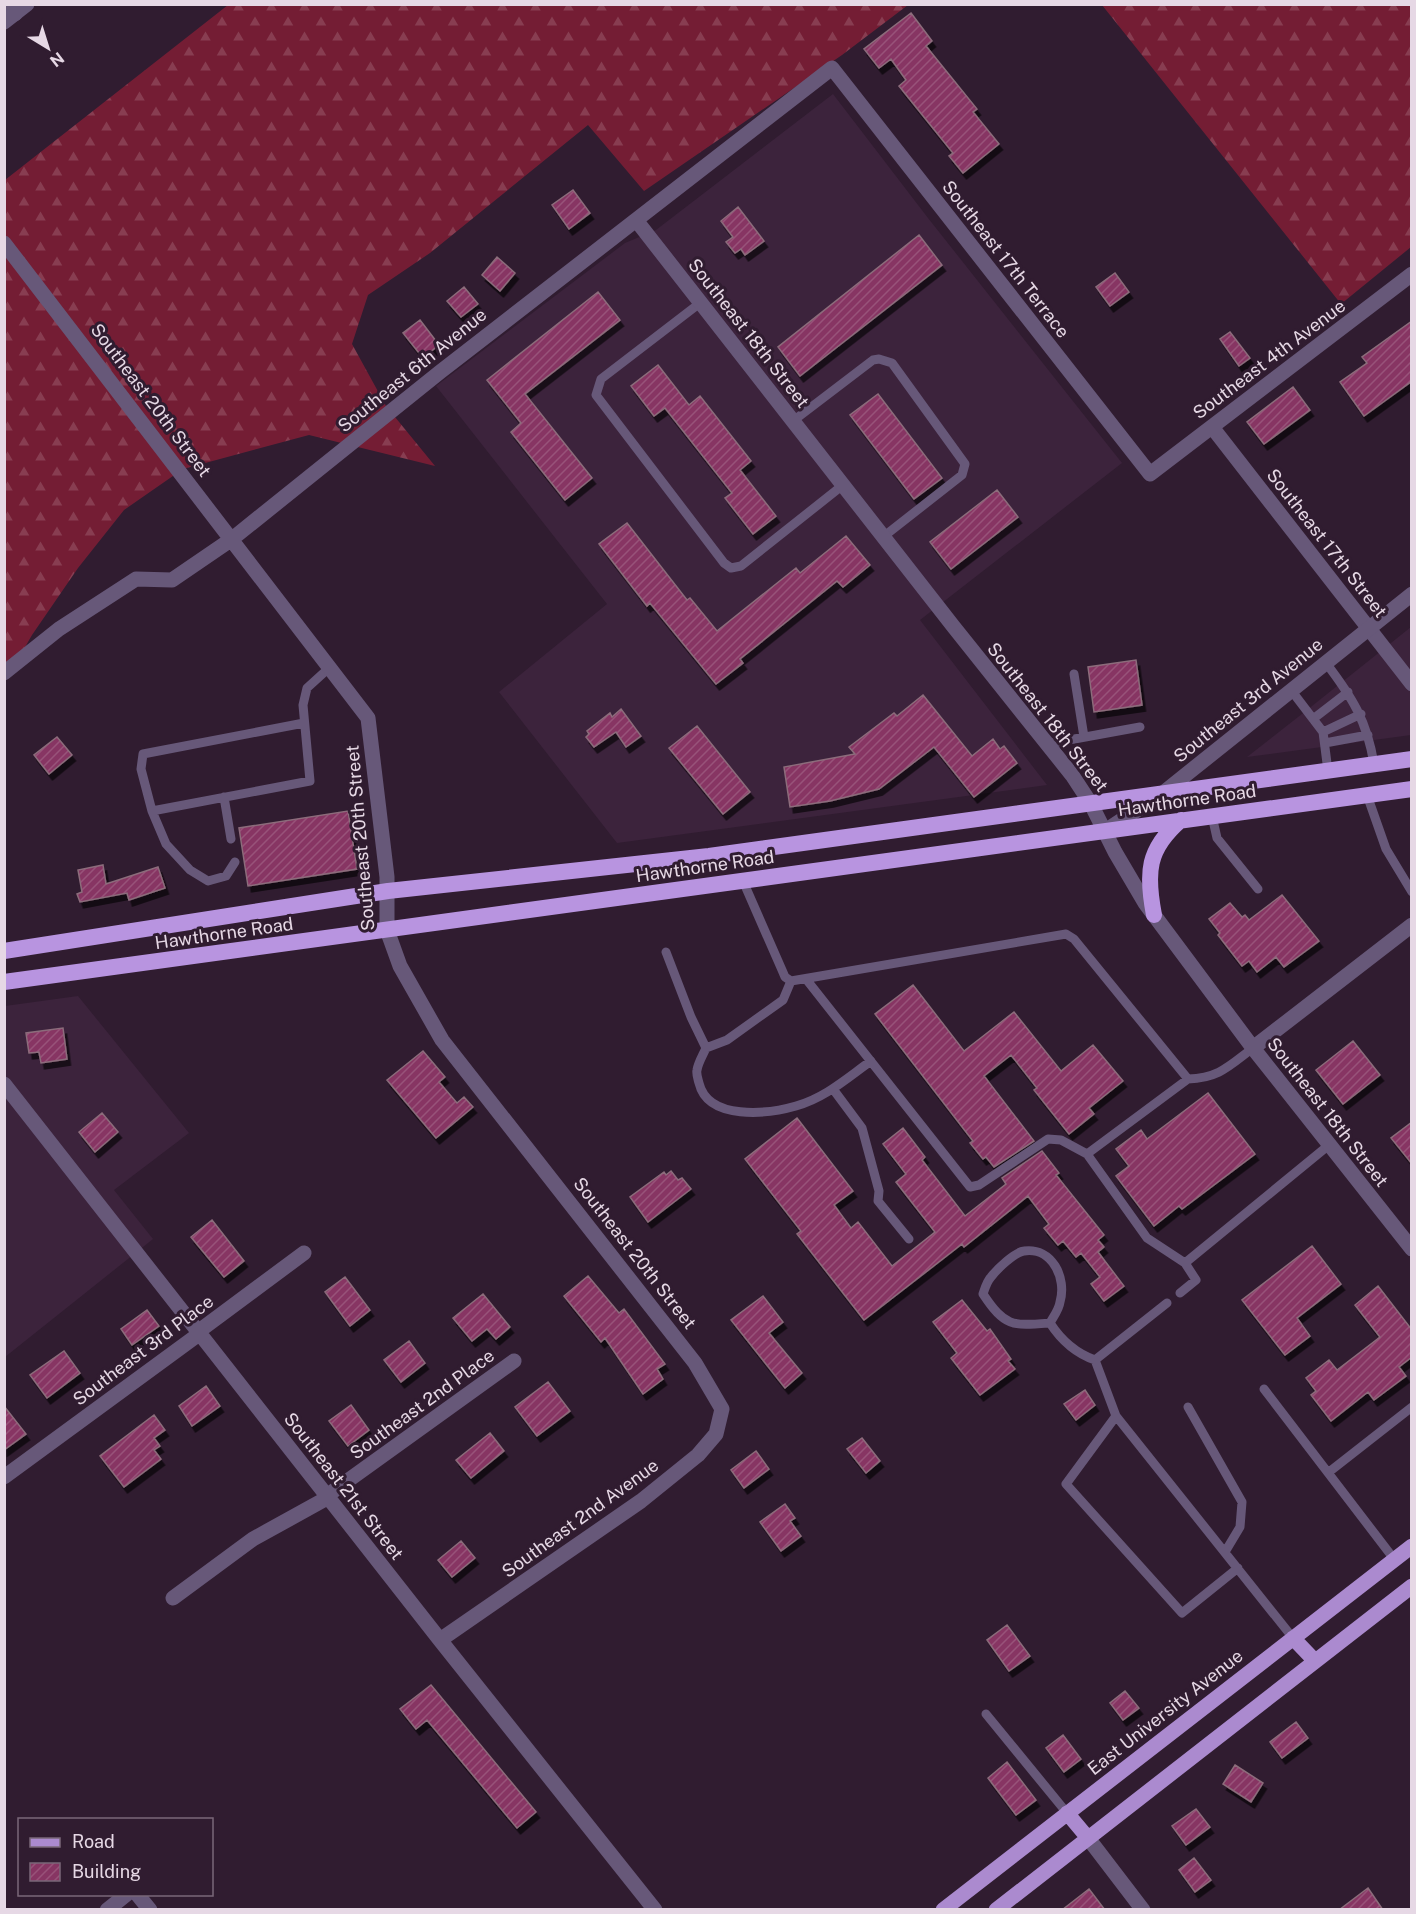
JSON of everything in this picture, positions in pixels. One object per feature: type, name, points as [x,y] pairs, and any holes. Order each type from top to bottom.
[{"type":"highway","name":"Hawthorne Road","points":[[4,951],[388,891],[709,856],[1412,759]]},
{"type":"highway","name":"Hawthorne Road","points":[[4,982],[1412,789]]},
{"type":"highway","points":[[1154,915],[1150,878],[1152,862],[1159,842],[1181,820]]},
{"type":"main road","name":"East University Avenue","points":[[942,1910],[1412,1546]]},
{"type":"main road","points":[[996,1910],[1412,1586]]},
{"type":"main road","points":[[1293,1638],[1315,1661]]},
{"type":"main road","points":[[1067,1813],[1088,1838]]},
{"type":"street","points":[[9,14],[27,4]]},
{"type":"street","name":"Southeast 6th Avenue","points":[[4,674],[59,629],[136,579],[171,580],[232,539],[440,372],[832,68]]},
{"type":"street","name":"Southeast 17th Terrace","points":[[832,68],[1150,474]]},
{"type":"street","name":"Southeast 18th Street","points":[[636,220],[1072,775],[1091,804],[1137,891],[1154,915],[1253,1048],[1409,1242]]},
{"type":"street","name":"Southeast 20th Street","points":[[4,243],[368,718],[388,891],[387,930],[400,966],[442,1040],[695,1363],[721,1410]]},
{"type":"street","name":"Southeast 4th Avenue","points":[[1150,474],[1412,274]]},
{"type":"street","name":"Southeast 17th Street","points":[[1212,427],[1412,684]]},
{"type":"street","name":"Southeast 3rd Avenue","points":[[1105,831],[1163,794],[1412,594]]},
{"type":"street","points":[[1253,1048],[1412,925]]},
{"type":"street","name":"Southeast 21st Street","points":[[4,1084],[655,1910]]},
{"type":"street","name":"Southeast 3rd Place","points":[[4,1477],[304,1253]]},
{"type":"street","name":"Southeast 2nd Place","points":[[173,1598],[254,1539],[329,1497],[332,1492],[514,1361]]},
{"type":"street","name":"Southeast 2nd Avenue","points":[[440,1640],[649,1495],[698,1455],[716,1434],[721,1410]]},
{"type":"street","points":[[1088,1838],[1143,1910]]},
{"type":"street","points":[[107,1910],[124,1896]]},
{"type":"street","points":[[139,1896],[150,1910]]},
{"type":"lane","points":[[700,303],[602,379],[596,395],[724,562],[731,568],[741,566],[843,485]]},
{"type":"lane","points":[[793,421],[873,360],[879,359],[892,363],[965,464],[962,475],[883,537]]},
{"type":"lane","points":[[1326,663],[1361,714],[1374,765]]},
{"type":"lane","points":[[152,812],[310,781],[303,705],[307,688],[329,668]]},
{"type":"lane","points":[[1074,674],[1084,737]]},
{"type":"lane","points":[[1292,690],[1323,732],[1328,771]]},
{"type":"lane","points":[[1313,719],[1348,692]]},
{"type":"lane","points":[[1323,732],[1361,714]]},
{"type":"lane","points":[[235,862],[226,876],[208,881],[190,870],[166,844],[152,812],[141,768],[143,754],[304,723]]},
{"type":"lane","points":[[1047,744],[1140,727]]},
{"type":"lane","points":[[1325,743],[1368,735]]},
{"type":"lane","points":[[1367,795],[1386,849],[1412,892]]},
{"type":"lane","points":[[224,797],[231,839]]},
{"type":"lane","points":[[1212,816],[1217,838],[1258,889]]},
{"type":"lane","points":[[743,881],[785,977],[791,981],[1066,934],[1074,939],[1188,1079]]},
{"type":"lane","points":[[666,952],[691,1017],[706,1048]]},
{"type":"lane","points":[[806,979],[970,1187],[979,1185],[1048,1139],[1061,1140],[1087,1155],[1147,1238],[1185,1263],[1196,1280],[1180,1293]]},
{"type":"lane","points":[[791,981],[783,1000],[727,1040],[706,1048],[696,1071],[701,1089],[711,1102],[728,1109],[750,1113],[797,1106],[833,1089],[871,1061]]},
{"type":"lane","points":[[1087,1155],[1188,1079],[1206,1078],[1221,1072],[1253,1048]]},
{"type":"lane","points":[[833,1089],[862,1128],[879,1191],[878,1201],[909,1239]]},
{"type":"lane","points":[[1185,1263],[1329,1145]]},
{"type":"lane","points":[[1022,1251],[1041,1253],[1056,1263],[1062,1284],[1060,1302],[1050,1323],[1018,1325],[1005,1320],[983,1294],[990,1278],[1022,1251]]},
{"type":"lane","points":[[1095,1360],[1167,1303]]},
{"type":"lane","points":[[1050,1323],[1060,1338],[1084,1356],[1095,1360],[1116,1416],[1293,1638]]},
{"type":"lane","points":[[1264,1389],[1395,1559]]},
{"type":"lane","points":[[1188,1407],[1242,1502],[1240,1527],[1225,1552]]},
{"type":"lane","points":[[1329,1473],[1412,1407]]},
{"type":"lane","points":[[1116,1416],[1066,1484],[1182,1613],[1238,1568]]},
{"type":"lane","points":[[986,1714],[1067,1813]]},
{"type":"shaded area","points":[[833,94],[1122,463],[920,620],[1047,785],[617,843],[499,692],[607,604],[436,386],[625,243],[656,230]]},
{"type":"shaded area","points":[[1411,627],[1411,735],[1247,757],[1307,710]]},
{"type":"shaded area","points":[[78,996],[189,1133],[114,1190],[153,1239],[5,1357],[5,1006]]},
{"type":"green space","points":[[228,5],[908,5],[842,55],[644,191],[588,125],[430,253],[368,295],[352,344],[386,406],[435,466],[309,435],[183,469],[124,510],[78,568],[32,635],[5,682],[5,180]]},
{"type":"green space","points":[[1102,5],[1411,5],[1411,247],[1341,304]]},
{"type":"building","points":[[911,13],[932,41],[926,46],[977,109],[973,112],[999,144],[963,173],[949,156],[953,153],[899,86],[906,80],[891,59],[879,68],[864,49]]},
{"type":"building","points":[[573,190],[590,213],[569,229],[552,205]]},
{"type":"building","points":[[738,207],[764,241],[745,255],[741,249],[735,253],[726,242],[733,237],[721,221]]},
{"type":"building","points":[[919,235],[942,265],[800,376],[778,347]]},
{"type":"building","points":[[497,257],[515,273],[500,291],[482,275]]},
{"type":"building","points":[[1115,273],[1129,292],[1110,306],[1096,287]]},
{"type":"building","points":[[464,287],[478,304],[461,317],[447,301]]},
{"type":"building","points":[[598,292],[620,320],[525,394],[592,478],[565,500],[511,432],[521,423],[487,380]]},
{"type":"building","points":[[420,320],[439,345],[423,358],[403,333]]},
{"type":"building","points":[[1412,321],[1412,381],[1364,416],[1340,382],[1367,363],[1362,357]]},
{"type":"building","points":[[1230,332],[1250,358],[1239,366],[1220,339]]},
{"type":"building","points":[[658,365],[689,405],[700,396],[751,461],[740,470],[776,516],[753,534],[725,498],[732,493],[665,408],[654,416],[631,386]]},
{"type":"building","points":[[1293,387],[1310,410],[1264,444],[1247,422]]},
{"type":"building","points":[[878,394],[942,478],[914,499],[850,415]]},
{"type":"building","points":[[997,490],[1018,517],[951,569],[930,542]]},
{"type":"building","points":[[627,523],[687,600],[690,598],[717,631],[796,568],[800,573],[846,536],[870,565],[843,587],[837,581],[740,659],[743,663],[716,684],[650,603],[647,606],[599,544]]},
{"type":"building","points":[[1136,660],[1142,705],[1094,712],[1088,667]]},
{"type":"building","points":[[923,695],[972,756],[993,739],[1000,749],[1004,746],[1017,763],[974,797],[934,747],[879,789],[830,801],[790,807],[784,767],[855,754],[849,747],[894,713],[897,716]]},
{"type":"building","points":[[621,709],[641,736],[626,747],[616,732],[594,747],[586,737],[589,734],[587,731],[610,713],[612,717]]},
{"type":"building","points":[[697,726],[750,792],[723,814],[669,748]]},
{"type":"building","points":[[57,737],[72,755],[49,774],[34,755]]},
{"type":"building","points":[[348,811],[357,869],[248,886],[239,828]]},
{"type":"building","points":[[103,865],[106,884],[158,867],[165,888],[129,900],[127,893],[80,902],[77,894],[82,892],[78,870]]},
{"type":"building","points":[[1282,895],[1319,941],[1284,967],[1276,957],[1257,972],[1249,961],[1242,966],[1218,935],[1220,933],[1209,919],[1230,903],[1242,917],[1245,915],[1249,920]]},
{"type":"building","points":[[913,985],[964,1051],[1014,1012],[1061,1071],[1093,1045],[1123,1081],[1089,1108],[1094,1114],[1069,1134],[1034,1090],[1037,1088],[1011,1055],[984,1076],[1034,1141],[994,1167],[986,1157],[983,1159],[970,1143],[973,1141],[875,1014]]},
{"type":"building","points":[[63,1028],[67,1059],[41,1063],[39,1052],[29,1053],[26,1033]]},
{"type":"building","points":[[1353,1041],[1380,1075],[1343,1104],[1316,1070]]},
{"type":"building","points":[[423,1051],[445,1077],[439,1082],[457,1103],[464,1097],[473,1107],[436,1138],[387,1080]]},
{"type":"building","points":[[1208,1093],[1255,1154],[1182,1209],[1179,1206],[1154,1226],[1116,1176],[1129,1166],[1116,1149],[1141,1130],[1147,1139]]},
{"type":"building","points":[[102,1113],[118,1132],[95,1152],[79,1132]]},
{"type":"building","points":[[797,1118],[853,1191],[834,1205],[851,1228],[858,1222],[892,1266],[935,1232],[896,1182],[906,1174],[883,1144],[903,1128],[925,1157],[922,1160],[965,1216],[1006,1184],[1002,1178],[1042,1151],[1059,1173],[1056,1175],[1104,1235],[1098,1240],[1104,1247],[1098,1252],[1124,1286],[1104,1301],[1091,1284],[1100,1277],[1081,1253],[1076,1257],[1063,1241],[1058,1245],[1044,1228],[1049,1224],[1028,1196],[964,1247],[962,1244],[864,1320],[797,1234],[801,1231],[745,1159]]},
{"type":"building","points":[[1412,1122],[1412,1164],[1391,1138]]},
{"type":"building","points":[[671,1171],[678,1180],[682,1178],[691,1189],[648,1222],[630,1197],[664,1172],[666,1175]]},
{"type":"building","points":[[212,1220],[244,1261],[224,1277],[191,1237]]},
{"type":"building","points":[[1312,1246],[1341,1284],[1297,1318],[1310,1336],[1285,1355],[1242,1300]]},
{"type":"building","points":[[588,1276],[619,1313],[624,1309],[665,1364],[657,1369],[663,1379],[643,1394],[605,1338],[601,1342],[564,1296]]},
{"type":"building","points":[[345,1277],[370,1310],[350,1326],[325,1292]]},
{"type":"building","points":[[1378,1286],[1412,1330],[1412,1357],[1399,1367],[1406,1376],[1374,1400],[1368,1392],[1331,1421],[1311,1395],[1316,1391],[1306,1378],[1329,1360],[1337,1370],[1380,1337],[1355,1305]]},
{"type":"building","points":[[483,1294],[510,1327],[496,1339],[487,1329],[472,1341],[453,1318]]},
{"type":"building","points":[[763,1296],[783,1322],[769,1333],[802,1373],[785,1388],[731,1320]]},
{"type":"building","points":[[962,1300],[987,1331],[990,1329],[1011,1359],[1008,1361],[1015,1369],[980,1395],[951,1358],[957,1353],[933,1322]]},
{"type":"building","points":[[147,1310],[159,1326],[132,1345],[121,1329]]},
{"type":"building","points":[[409,1341],[425,1363],[401,1382],[384,1360]]},
{"type":"building","points":[[64,1351],[80,1373],[47,1398],[30,1375]]},
{"type":"building","points":[[548,1382],[570,1411],[537,1436],[515,1407]]},
{"type":"building","points":[[206,1386],[220,1406],[192,1426],[179,1406]]},
{"type":"building","points":[[1085,1390],[1095,1405],[1076,1420],[1064,1404]]},
{"type":"building","points":[[351,1405],[369,1430],[348,1446],[329,1421]]},
{"type":"building","points":[[4,1406],[26,1434],[4,1450]]},
{"type":"building","points":[[154,1415],[165,1430],[154,1438],[160,1446],[154,1450],[161,1459],[124,1487],[100,1456]]},
{"type":"building","points":[[490,1433],[504,1451],[471,1478],[456,1460]]},
{"type":"building","points":[[862,1438],[880,1461],[866,1473],[847,1449]]},
{"type":"building","points":[[756,1451],[769,1469],[744,1488],[731,1470]]},
{"type":"building","points":[[785,1504],[795,1518],[790,1521],[801,1536],[781,1551],[760,1522]]},
{"type":"building","points":[[461,1541],[475,1558],[452,1577],[438,1560]]},
{"type":"building","points":[[1007,1625],[1030,1656],[1009,1671],[987,1640]]},
{"type":"building","points":[[431,1685],[536,1812],[517,1828],[427,1720],[416,1729],[400,1709]]},
{"type":"building","points":[[1125,1691],[1139,1708],[1123,1720],[1110,1703]]},
{"type":"building","points":[[1296,1722],[1308,1738],[1282,1758],[1270,1742]]},
{"type":"building","points":[[1063,1735],[1081,1759],[1064,1772],[1046,1748]]},
{"type":"building","points":[[1007,1762],[1036,1800],[1016,1815],[988,1778]]},
{"type":"building","points":[[1235,1765],[1263,1783],[1251,1802],[1223,1784]]},
{"type":"building","points":[[1196,1809],[1210,1827],[1186,1845],[1172,1826]]},
{"type":"building","points":[[1194,1858],[1211,1880],[1195,1892],[1179,1870]]},
{"type":"building","points":[[1368,1888],[1383,1910],[1339,1910]]},
{"type":"building","points":[[1089,1889],[1105,1910],[1062,1910]]}]
